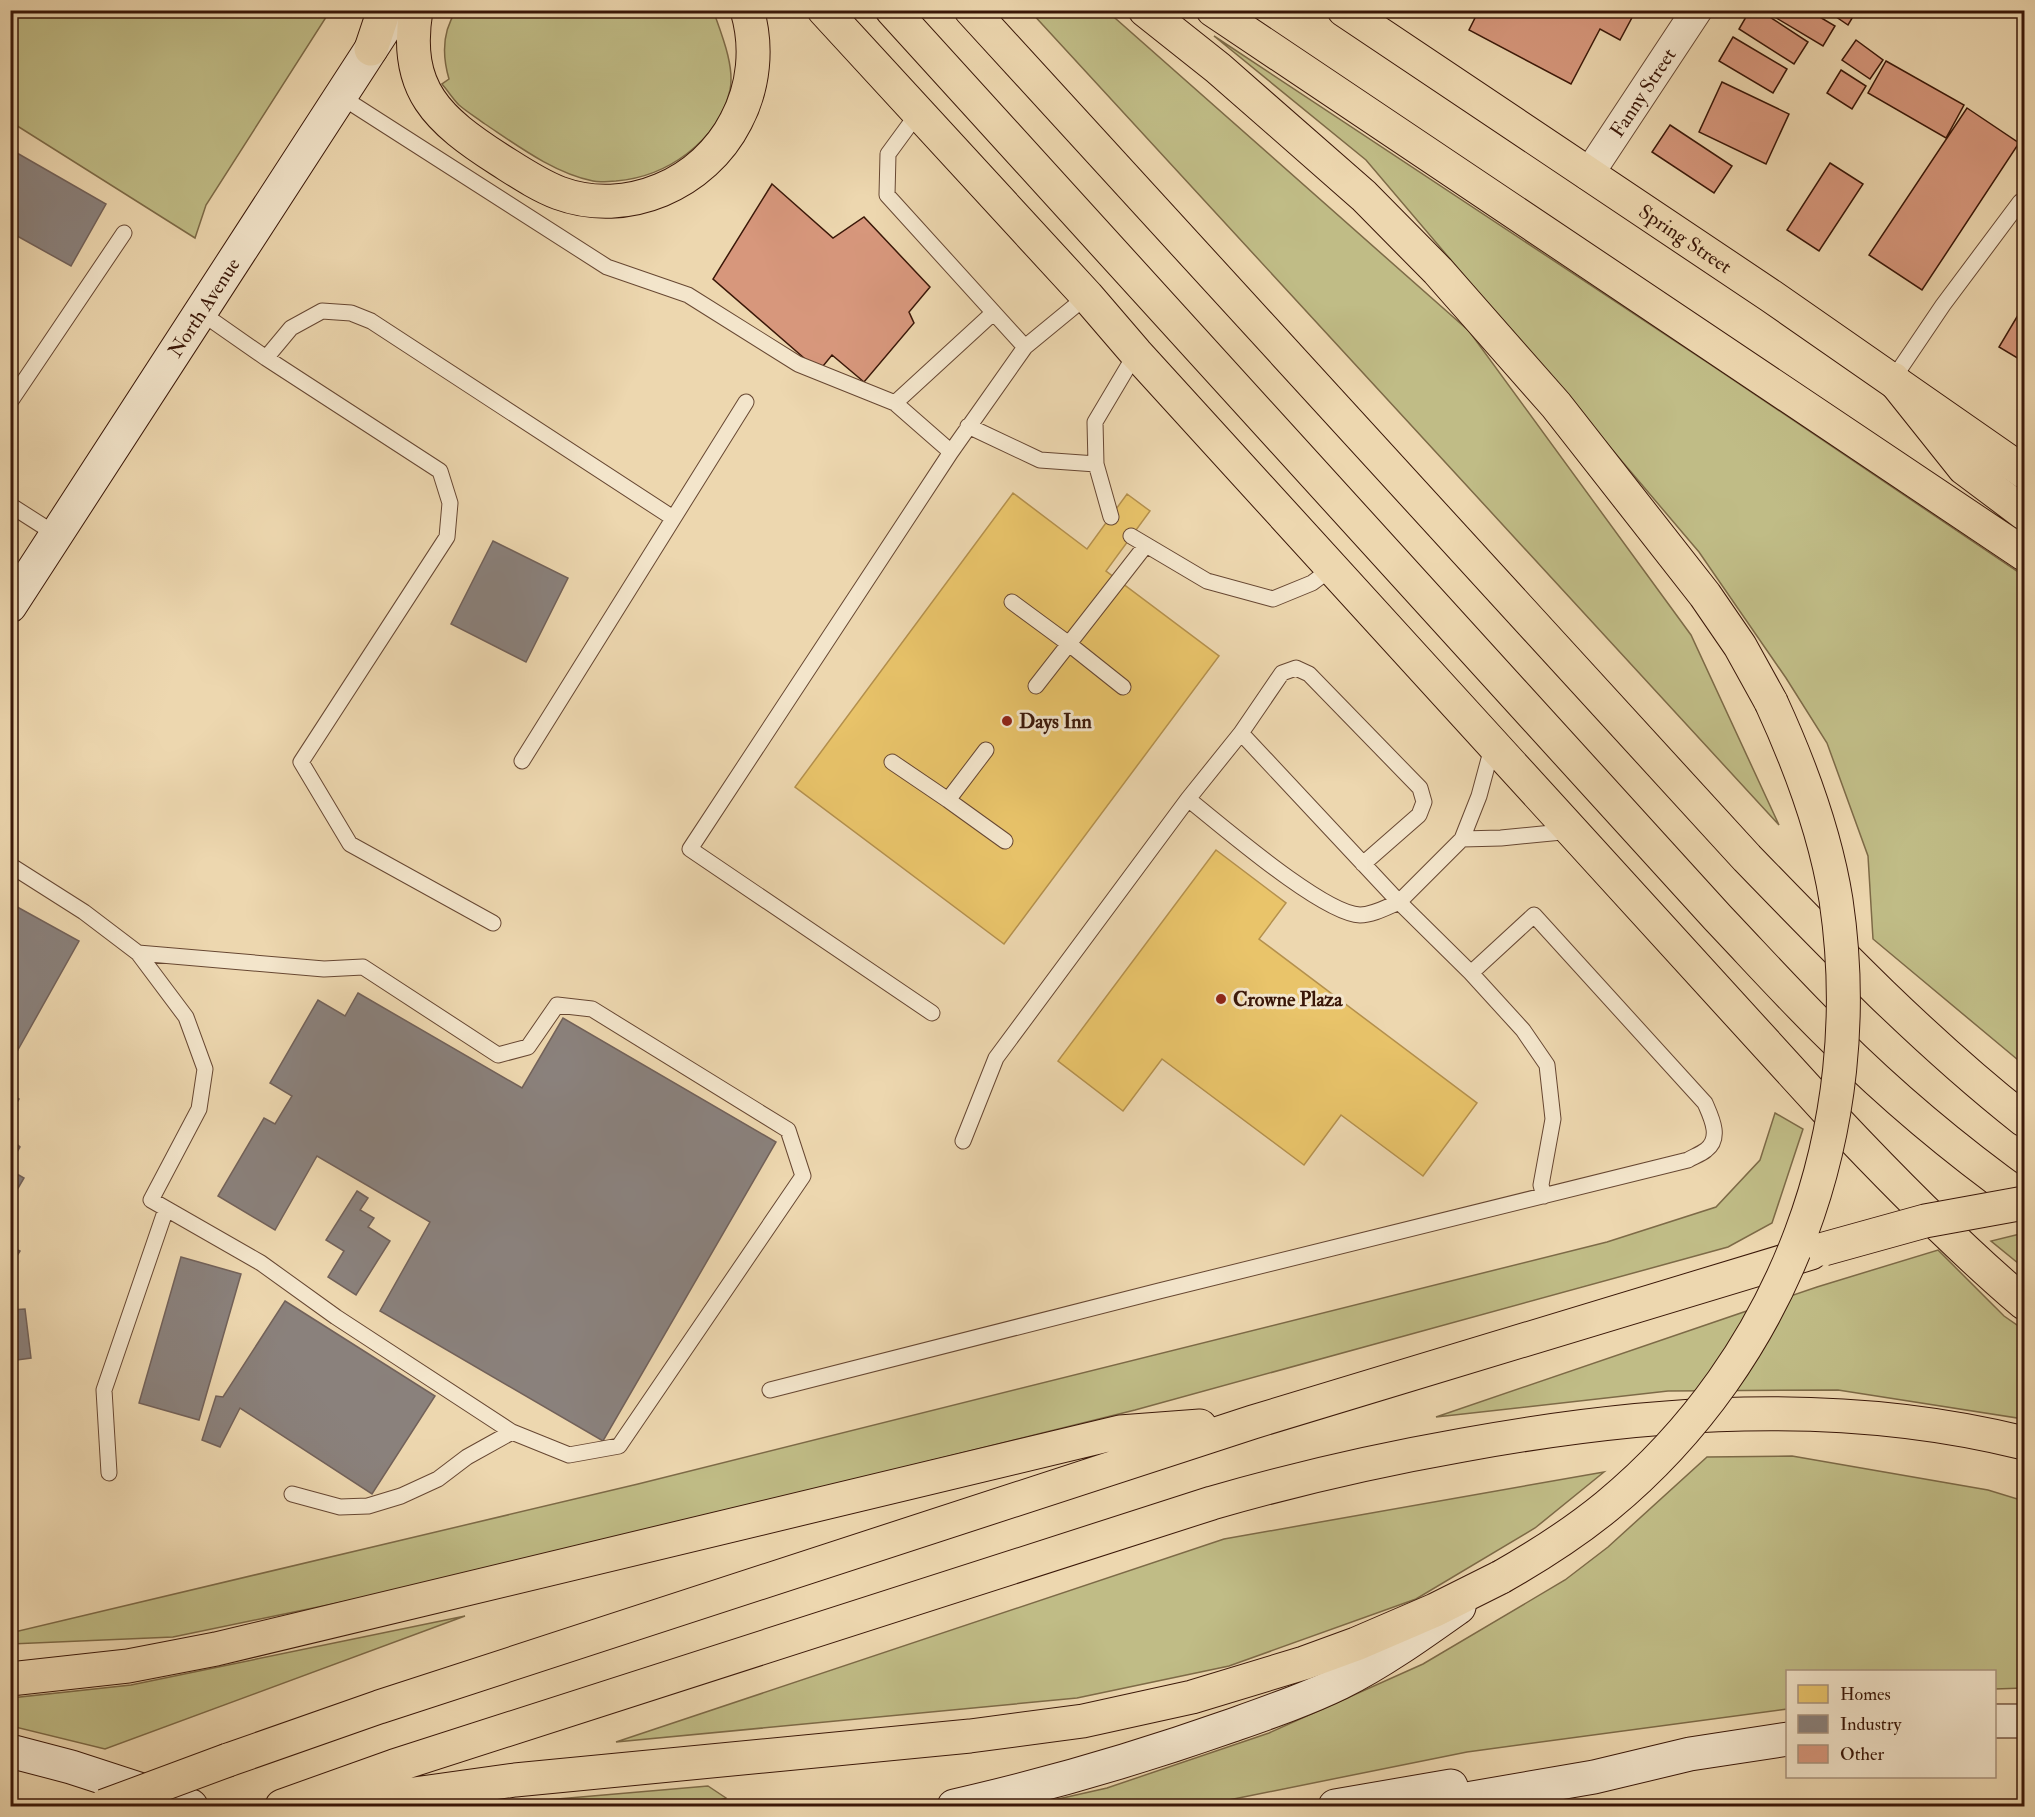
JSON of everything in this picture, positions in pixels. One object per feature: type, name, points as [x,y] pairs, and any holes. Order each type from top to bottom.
[{"type":"main road","points":[[371,49],[384,10]]},
{"type":"main road","points":[[416,10],[413,42],[415,62],[427,97],[437,112],[468,139],[543,186],[561,194],[603,201],[639,197],[669,188],[704,165],[724,141],[740,115],[751,77],[752,34],[747,10]]},
{"type":"main road","points":[[824,10],[1889,1178],[1971,1256],[2025,1303]]},
{"type":"main road","points":[[892,10],[1694,892],[1796,1000],[1878,1080],[2025,1201]]},
{"type":"main road","points":[[972,10],[1739,850],[1906,1019],[2025,1120]]},
{"type":"main road","points":[[282,1806],[414,1794],[515,1780],[970,1736],[1083,1721],[1192,1697],[1304,1663],[1356,1644],[1435,1610],[1501,1577],[1564,1539],[1607,1506],[1650,1468],[1688,1428],[1722,1383],[1768,1309],[1792,1260],[1812,1204],[1832,1124],[1843,1009],[1841,953],[1835,898],[1824,843],[1806,787],[1771,702],[1740,646],[1705,595],[1556,405],[1438,271],[1364,196],[1218,68],[1145,10]]},
{"type":"main road","points":[[1212,10],[2025,554]]},
{"type":"main road","name":"Spring Street","points":[[1344,10],[1893,379],[2025,472]]},
{"type":"main road","points":[[1893,379],[1965,468],[2025,513]]},
{"type":"main road","points":[[104,1806],[380,1707],[1253,1422],[1824,1249],[1925,1221],[2025,1201]]},
{"type":"main road","points":[[344,1800],[394,1766],[1212,1503],[1306,1478],[1399,1457],[1596,1425],[1755,1413],[1886,1418],[1965,1430],[2025,1443]]},
{"type":"main road","points":[[10,1679],[128,1666],[216,1649],[1120,1432],[1253,1422]]},
{"type":"street","name":"North Avenue","points":[[10,606],[396,10]]},
{"type":"street","name":"Fanny Street","points":[[1588,175],[1697,10]]},
{"type":"street","points":[[954,1806],[1139,1757],[1314,1695],[1391,1654],[1501,1577]]},
{"type":"street","points":[[1996,1721],[2025,1721]]},
{"type":"street","points":[[1445,1804],[1594,1777],[1690,1754],[1786,1739]]},
{"type":"street","points":[[10,1751],[71,1767],[191,1806]]},
{"type":"street","points":[[1335,1806],[1591,1760],[1690,1754]]},
{"type":"lane","points":[[340,96],[607,267],[688,295],[798,364],[895,403],[951,453]]},
{"type":"lane","points":[[918,113],[888,154],[887,195],[1025,347]]},
{"type":"lane","points":[[1893,379],[1942,305],[2020,202]]},
{"type":"lane","points":[[10,402],[124,233]]},
{"type":"lane","points":[[932,1013],[690,849],[968,426],[1025,347],[1087,296]]},
{"type":"lane","points":[[266,358],[291,328],[322,311],[351,313],[371,321],[673,518]]},
{"type":"lane","points":[[200,312],[266,358],[440,471],[450,503],[447,537],[301,762],[351,844],[493,923]]},
{"type":"lane","points":[[895,403],[993,313]]},
{"type":"lane","points":[[1111,517],[1096,464],[1095,422],[1136,352]]},
{"type":"lane","points":[[522,761],[746,402]]},
{"type":"lane","points":[[968,426],[1040,460],[1096,464]]},
{"type":"lane","points":[[10,505],[57,535]]},
{"type":"lane","points":[[1131,536],[1207,581],[1273,599],[1312,583],[1332,568]]},
{"type":"lane","points":[[1036,686],[1146,545]]},
{"type":"lane","points":[[1012,602],[1123,687]]},
{"type":"lane","points":[[963,1142],[996,1059],[1188,799],[1241,733],[1282,673],[1296,668],[1309,674],[1420,788],[1424,802],[1419,815],[1364,864]]},
{"type":"lane","points":[[1241,733],[1399,902],[1471,973],[1523,1030],[1547,1065],[1553,1119],[1541,1185],[1544,1196]]},
{"type":"lane","points":[[1188,799],[1282,873],[1318,898],[1342,911],[1360,915],[1381,910],[1399,902],[1462,839],[1479,796],[1493,744]]},
{"type":"lane","points":[[948,800],[986,750]]},
{"type":"lane","points":[[892,762],[1005,841]]},
{"type":"lane","points":[[1462,839],[1501,838],[1573,831]]},
{"type":"lane","points":[[10,865],[84,912],[138,953],[186,1017],[205,1069],[199,1109],[151,1200],[261,1263],[336,1317],[512,1432],[568,1455],[619,1446],[803,1176],[788,1130],[592,1009],[557,1005],[528,1047],[498,1055],[363,967],[324,969],[138,953]]},
{"type":"lane","points":[[770,1390],[1688,1160],[1708,1149],[1713,1139],[1714,1124],[1705,1103],[1534,915],[1471,973]]},
{"type":"lane","points":[[109,1473],[104,1390],[166,1209]]},
{"type":"lane","points":[[292,1494],[339,1508],[368,1506],[400,1496],[438,1479],[467,1457],[512,1432]]},
{"type":"shaded area","points":[[713,10],[731,71],[730,90],[724,109],[702,141],[687,154],[671,164],[635,178],[596,182],[564,172],[523,150],[465,110],[442,84],[449,79],[445,61],[445,44],[448,27],[456,11]]},
{"type":"shaded area","points":[[10,11],[330,11],[206,205],[195,238],[11,122]]},
{"type":"shaded area","points":[[1030,11],[1107,11],[1469,331],[1691,635],[1779,825]]},
{"type":"shaded area","points":[[1214,36],[1710,364],[2024,576],[2024,1065],[1873,939],[1868,856],[1827,743],[1786,678],[1699,552],[1366,160]]},
{"type":"shaded area","points":[[1775,1113],[1803,1129],[1772,1223],[1728,1247],[1135,1410],[458,1578],[173,1637],[11,1644],[10,1633],[638,1484],[1607,1242],[1716,1207],[1760,1160]]},
{"type":"shaded area","points":[[2024,1233],[2024,1268],[1991,1241]]},
{"type":"shaded area","points":[[1938,1250],[2004,1316],[2024,1330],[2024,1419],[1838,1390],[1668,1391],[1436,1417],[1817,1287]]},
{"type":"shaded area","points":[[1792,1456],[1988,1490],[2024,1501],[2024,1688],[1996,1689],[1996,1670],[1786,1670],[1786,1709],[1467,1752],[1199,1806],[1027,1806],[1107,1788],[1269,1733],[1423,1664],[1565,1580],[1608,1547],[1707,1457]]},
{"type":"shaded area","points":[[1604,1472],[1535,1528],[1416,1599],[1229,1666],[1077,1698],[616,1742],[1224,1539]]},
{"type":"shaded area","points":[[465,1616],[105,1749],[11,1726],[11,1698],[131,1685]]},
{"type":"shaded area","points":[[708,1786],[726,1798],[704,1806],[476,1806]]},
{"type":"building: Homes","name":"Days Inn","points":[[1013,493],[1087,549],[1127,494],[1150,511],[1106,571],[1219,656],[1004,944],[795,787]]},
{"type":"building: Homes","name":"Crowne Plaza","points":[[1216,850],[1286,903],[1259,939],[1477,1103],[1423,1176],[1341,1115],[1304,1165],[1162,1059],[1123,1111],[1058,1061]]},
{"type":"building: Industry","points":[[10,149],[106,204],[71,266],[10,232]]},
{"type":"building: Industry","points":[[493,541],[568,578],[526,662],[451,624]]},
{"type":"building: Industry","points":[[10,903],[79,941],[10,1064]]},
{"type":"building: Industry","points":[[358,993],[522,1088],[563,1018],[776,1142],[603,1441],[380,1311],[430,1222],[317,1156],[275,1230],[218,1196],[264,1118],[275,1124],[292,1096],[270,1083],[318,1000],[345,1016]]},
{"type":"building: Industry","points":[[10,1094],[19,1099],[10,1114]]},
{"type":"building: Industry","points":[[10,1138],[20,1147],[10,1164]]},
{"type":"building: Industry","points":[[10,1170],[24,1178],[10,1202]]},
{"type":"building: Industry","points":[[357,1191],[368,1198],[360,1210],[374,1218],[368,1227],[390,1241],[356,1295],[328,1277],[344,1251],[326,1240]]},
{"type":"building: Industry","points":[[10,1246],[20,1251],[10,1267]]},
{"type":"building: Industry","points":[[181,1257],[241,1274],[199,1420],[139,1403]]},
{"type":"building: Industry","points":[[285,1301],[435,1396],[372,1494],[240,1408],[220,1447],[202,1440],[216,1396],[223,1397]]},
{"type":"building: Industry","points":[[25,1309],[31,1358],[10,1361],[10,1310]]},
{"type":"building: Other","points":[[1479,10],[1632,10],[1635,12],[1620,40],[1600,29],[1571,84],[1469,30]]},
{"type":"building: Other","points":[[1750,10],[1759,10],[1808,42],[1794,64],[1739,29]]},
{"type":"building: Other","points":[[1763,10],[1808,10],[1835,26],[1823,46]]},
{"type":"building: Other","points":[[1826,10],[1857,10],[1848,25]]},
{"type":"building: Other","points":[[1733,37],[1787,69],[1773,93],[1719,61]]},
{"type":"building: Other","points":[[1856,40],[1883,60],[1870,79],[1842,60]]},
{"type":"building: Other","points":[[1886,61],[1964,105],[1946,138],[1868,93]]},
{"type":"building: Other","points":[[1841,70],[1866,86],[1852,109],[1827,93]]},
{"type":"building: Other","points":[[1722,82],[1789,114],[1766,164],[1699,132]]},
{"type":"building: Other","points":[[1967,108],[2019,143],[1922,290],[1869,255]]},
{"type":"building: Other","points":[[1670,125],[1732,166],[1714,193],[1652,152]]},
{"type":"building: Other","points":[[1830,163],[1863,184],[1819,251],[1787,230]]},
{"type":"building: Other","points":[[772,184],[833,238],[864,217],[930,287],[909,312],[914,323],[864,382],[832,355],[819,371],[713,279]]},
{"type":"building: Other","points":[[2024,305],[2024,362],[1999,347]]},
{"type":"place","name":"Days Inn","points":[[1007,721]]},
{"type":"place","name":"Crowne Plaza","points":[[1221,999]]}]
